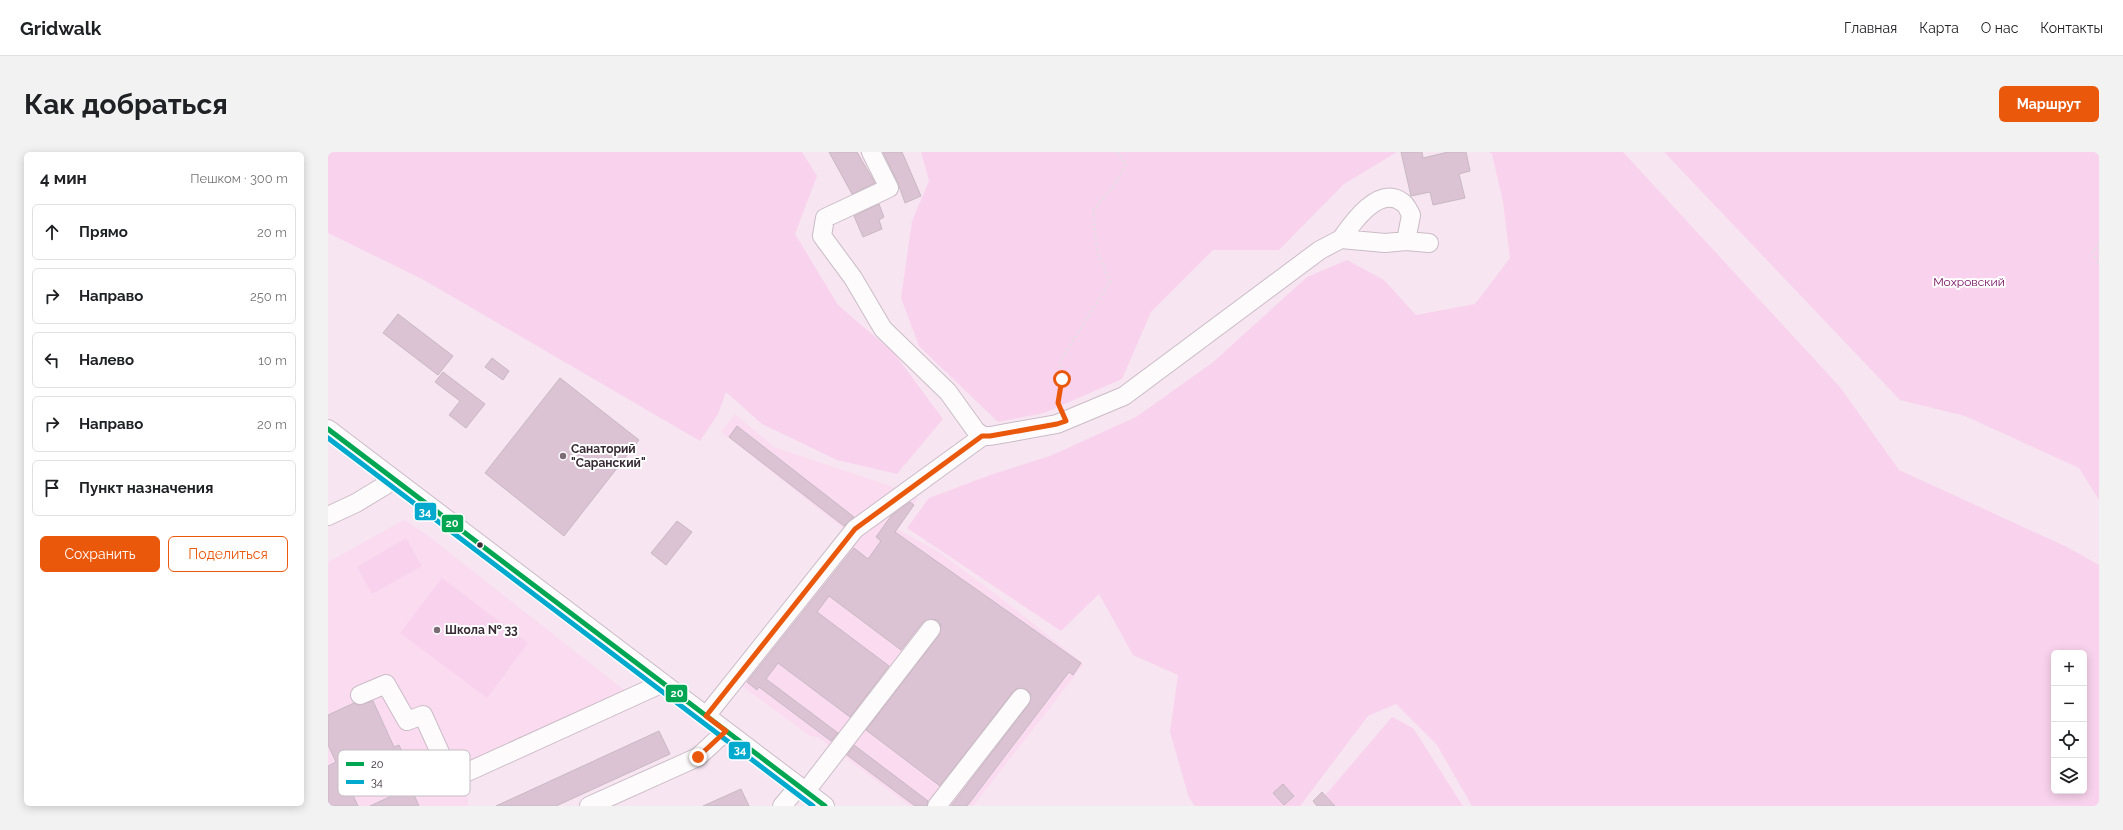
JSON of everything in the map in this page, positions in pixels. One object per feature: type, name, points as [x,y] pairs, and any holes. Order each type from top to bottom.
[{"type":"street","points":[[871,152],[889,188],[824,218],[822,236],[853,278],[883,329],[948,392],[982,436]]},
{"type":"street","points":[[706,716],[855,529],[982,436],[998,435],[1057,424],[1124,396],[1320,250],[1341,239],[1351,225],[1375,200],[1390,198],[1403,202],[1411,215],[1406,241]]},
{"type":"street","points":[[1341,239],[1385,244],[1406,241],[1430,242]]},
{"type":"street","points":[[328,429],[825,806]]},
{"type":"street","points":[[328,516],[356,503],[394,480]]},
{"type":"street","points":[[782,806],[802,789],[931,629]]},
{"type":"street","points":[[360,695],[386,684],[407,721],[423,715],[439,750]]},
{"type":"street","points":[[470,771],[663,684]]},
{"type":"street","points":[[937,806],[1021,698]]},
{"type":"street","points":[[589,806],[698,757],[726,731]]},
{"type":"path","points":[[1066,421],[1058,403],[1062,379],[1060,361],[1110,282],[1097,251],[1093,211],[1115,184],[1126,164],[1118,152]]},
{"type":"path","points":[[2099,245],[2092,252],[2099,263]]},
{"type":"shaded area","points":[[735,414],[774,447],[888,485],[918,498],[897,529],[939,552],[1006,602],[1084,664],[973,806],[910,806],[818,737],[810,736],[738,683],[848,532],[721,432]]},
{"type":"shaded area","name":"Школа № 33","points":[[404,520],[427,535],[637,700],[470,780],[470,750],[338,750],[338,796],[468,796],[468,806],[328,806],[328,562]]},
{"type":"green space","points":[[328,152],[802,152],[817,176],[795,234],[838,305],[894,353],[943,419],[897,474],[837,460],[762,424],[726,392],[718,414],[700,441],[422,279],[328,233]]},
{"type":"green space","points":[[921,152],[1397,152],[1344,184],[1279,250],[1213,250],[1151,312],[1122,379],[1044,413],[998,422],[919,346],[901,298],[912,221],[929,181]]},
{"type":"green space","points":[[1489,152],[1623,152],[1840,387],[1899,470],[2067,547],[2099,565],[2099,806],[1472,806],[1437,745],[1396,704],[1368,716],[1300,806],[1195,806],[1189,798],[1170,732],[1178,675],[1133,655],[1099,594],[1061,631],[907,528],[929,498],[990,475],[1050,456],[1136,417],[1212,363],[1307,277],[1347,260],[1384,280],[1416,315],[1475,304],[1510,258],[1503,202],[1492,154]]},
{"type":"green space","name":"Мохровский","points":[[1664,152],[2099,152],[2099,500],[2079,468],[1965,416],[1900,400]]},
{"type":"green space","points":[[406,538],[422,566],[372,594],[357,567]]},
{"type":"green space","points":[[442,578],[528,643],[487,698],[400,633]]},
{"type":"green space","points":[[1392,717],[1413,728],[1463,806],[1316,806]]},
{"type":"building","points":[[829,152],[857,152],[875,183],[852,194]]},
{"type":"building","points":[[883,152],[902,152],[921,196],[905,203],[898,183]]},
{"type":"building","points":[[1401,152],[1422,152],[1423,158],[1448,152],[1466,152],[1470,171],[1459,174],[1465,198],[1433,205],[1430,192],[1411,196]]},
{"type":"building","points":[[879,204],[884,217],[879,220],[882,229],[863,237],[854,216]]},
{"type":"building","points":[[398,314],[453,356],[438,375],[383,333]]},
{"type":"building","points":[[492,358],[509,371],[503,380],[485,367]]},
{"type":"building","points":[[443,372],[485,404],[466,428],[449,415],[460,401],[435,382]]},
{"type":"building","name":"Санаторий \"Саранский\"","points":[[560,378],[639,440],[564,536],[485,473]]},
{"type":"building","points":[[737,426],[854,517],[844,526],[729,437]]},
{"type":"building","points":[[910,502],[914,505],[895,532],[1081,663],[1073,675],[1069,672],[967,806],[951,806],[1029,704],[1031,694],[1027,690],[1017,688],[1013,692],[940,786],[866,730],[939,635],[941,625],[937,620],[932,619],[923,622],[901,650],[829,596],[817,612],[889,666],[850,717],[778,663],[766,679],[838,733],[831,741],[759,687],[757,690],[747,682],[854,548],[868,559],[881,541],[876,537],[891,516]]},
{"type":"building","points":[[677,521],[692,532],[666,565],[651,553]]},
{"type":"building","points":[[373,701],[394,747],[399,745],[401,750],[338,750],[338,796],[353,796],[358,806],[328,806],[328,766],[336,762],[328,745],[328,715],[354,703],[359,705]]},
{"type":"building","points":[[659,731],[670,754],[556,806],[496,806]]},
{"type":"building","points":[[854,745],[928,801],[927,806],[915,806],[847,755]]},
{"type":"building","points":[[1283,784],[1294,796],[1284,805],[1273,793]]},
{"type":"building","points":[[741,789],[749,806],[703,806]]},
{"type":"building","points":[[1322,792],[1335,806],[1317,806],[1313,801]]},
{"type":"building","points":[[392,796],[415,796],[419,806],[370,806]]},
{"type":"transit line","name":"20","points":[[328,429],[825,806]]},
{"type":"transit line","name":"34","points":[[328,438],[813,806]]},
{"type":"place","name":"Санаторий \"Саранский\"","points":[[563,456]]},
{"type":"place","name":"Школа № 33","points":[[437,630]]},
{"type":"route","points":[[698,757],[726,731],[706,716],[855,529],[982,436],[990,436],[1057,424],[1066,421],[1058,403],[1062,379]]}]
